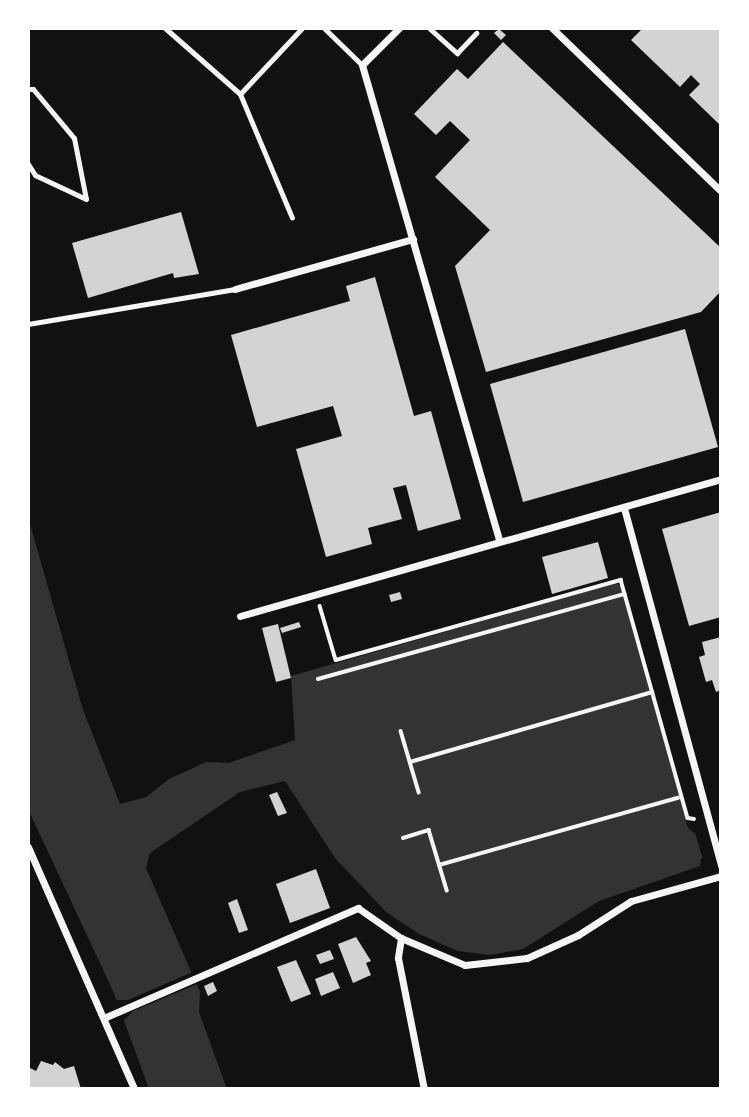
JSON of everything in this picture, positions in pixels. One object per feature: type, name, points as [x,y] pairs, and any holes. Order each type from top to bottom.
[{"type":"street","points":[[399,28],[362,65],[499,541]]},
{"type":"street","points":[[552,28],[721,191]]},
{"type":"street","points":[[235,289],[413,239]]},
{"type":"street","points":[[240,616],[721,480]]},
{"type":"street","points":[[624,508],[720,864]]},
{"type":"street","points":[[28,848],[106,1017],[134,1089]]},
{"type":"street","points":[[106,1017],[358,908],[401,938],[465,965],[527,958],[578,935],[631,901],[721,876]]},
{"type":"street","points":[[401,938],[397,958],[424,1089]]},
{"type":"lane","points":[[164,28],[240,93],[292,218]]},
{"type":"lane","points":[[240,93],[302,28]]},
{"type":"lane","points":[[324,28],[362,65]]},
{"type":"lane","points":[[429,28],[457,54],[476,33]]},
{"type":"lane","points":[[28,89],[33,89],[74,138],[86,199],[35,175],[28,164]]},
{"type":"lane","points":[[28,324],[235,289]]},
{"type":"path","points":[[316,594],[336,660],[621,580],[688,818],[707,820]]},
{"type":"path","points":[[318,679],[624,594]]},
{"type":"path","points":[[410,762],[652,692]]},
{"type":"path","points":[[401,731],[419,792]]},
{"type":"path","points":[[439,865],[678,798]]},
{"type":"path","points":[[403,838],[429,830],[447,890]]},
{"type":"shaded area","points":[[28,517],[83,710],[120,804],[146,797],[169,779],[206,762],[229,763],[295,740],[291,676],[616,583],[621,586],[688,828],[721,854],[701,859],[700,866],[599,901],[523,949],[490,955],[458,951],[419,934],[386,912],[335,858],[285,781],[240,792],[150,853],[146,868],[200,992],[199,1012],[227,1089],[149,1089],[113,991],[28,809]]},
{"type":"pier","points":[[721,821],[721,858],[704,863],[693,826]]},
{"type":"pier","points":[[195,971],[200,983],[133,1011],[122,1022],[113,1000],[128,1000]]},
{"type":"building","points":[[643,28],[721,28],[721,126],[689,95],[700,84],[691,75],[680,87],[631,40]]},
{"type":"building","points":[[499,29],[506,35],[501,40],[494,33]]},
{"type":"building","points":[[503,42],[721,248],[721,291],[701,312],[486,372],[455,266],[490,230],[435,177],[470,140],[450,121],[436,135],[414,114],[457,69],[468,79]]},
{"type":"building","points":[[181,212],[199,274],[174,278],[173,273],[88,298],[72,243]]},
{"type":"building","points":[[375,277],[414,416],[431,411],[461,519],[418,531],[406,485],[393,488],[402,519],[368,528],[372,544],[326,557],[296,449],[342,436],[333,406],[257,427],[231,335],[350,301],[346,286]]},
{"type":"building","points":[[685,329],[718,447],[523,502],[490,384]]},
{"type":"building","points":[[721,512],[721,617],[689,626],[662,529]]},
{"type":"building","points":[[598,542],[608,578],[552,594],[542,557]]},
{"type":"building","points":[[400,592],[402,599],[391,602],[389,595]]},
{"type":"building","points":[[299,622],[301,627],[282,633],[280,628]]},
{"type":"building","points":[[278,624],[291,678],[276,682],[262,628]]},
{"type":"building","points":[[721,637],[721,690],[716,692],[712,680],[706,682],[699,657],[705,655],[702,642]]},
{"type":"building","points":[[277,792],[287,813],[278,816],[269,795]]},
{"type":"building","points":[[316,869],[330,908],[290,923],[276,884]]},
{"type":"building","points":[[237,899],[248,930],[239,933],[228,903]]},
{"type":"building","points":[[356,937],[371,961],[366,963],[371,975],[353,983],[338,944]]},
{"type":"building","points":[[330,950],[334,959],[320,964],[316,955]]},
{"type":"building","points":[[296,960],[311,994],[291,1002],[277,967]]},
{"type":"building","points":[[333,972],[340,988],[321,996],[315,979]]},
{"type":"building","points":[[213,982],[217,991],[208,996],[204,986]]},
{"type":"building","points":[[41,1061],[53,1065],[55,1062],[64,1069],[74,1066],[81,1089],[28,1089],[28,1067],[36,1071]]}]
